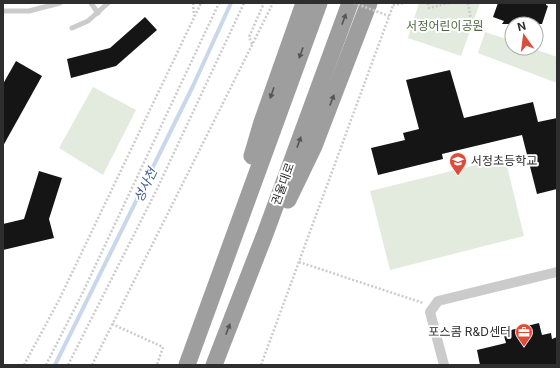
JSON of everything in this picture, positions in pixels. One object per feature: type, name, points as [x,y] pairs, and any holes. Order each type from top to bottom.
[{"type":"highway","points":[[215,286],[262,122],[304,3]]},
{"type":"highway","points":[[186,365],[319,3]]},
{"type":"highway","name":"권율대로","points":[[214,365],[350,3]]},
{"type":"highway","points":[[239,301],[314,146],[369,3]]},
{"type":"street","points":[[444,365],[430,312],[438,301],[557,272]]},
{"type":"lane","points":[[3,12],[29,11],[60,3]]},
{"type":"lane","points":[[91,3],[98,13]]},
{"type":"lane","points":[[72,28],[88,21],[108,3]]},
{"type":"path","points":[[193,3],[194,17]]},
{"type":"path","points":[[24,365],[59,300],[201,3]]},
{"type":"path","points":[[46,365],[83,292],[219,3]]},
{"type":"path","points":[[68,365],[157,189],[244,3]]},
{"type":"path","points":[[252,44],[249,37],[264,3]]},
{"type":"path","points":[[92,365],[273,3]]},
{"type":"path","points":[[354,3],[389,16]]},
{"type":"path","points":[[261,365],[393,4],[404,3]]},
{"type":"path","points":[[428,3],[429,8],[449,3]]},
{"type":"path","points":[[468,3],[471,20]]},
{"type":"path","points":[[299,262],[423,303]]},
{"type":"path","points":[[112,324],[164,347],[157,365]]},
{"type":"green space","name":"서정어린이공원","points":[[419,3],[480,3],[461,56],[408,38]]},
{"type":"green space","points":[[485,32],[504,38],[504,56],[544,56],[544,52],[557,57],[557,83],[478,53]]},
{"type":"green space","points":[[93,87],[136,110],[103,175],[59,148]]},
{"type":"green space","points":[[505,158],[524,236],[390,270],[370,191]]},
{"type":"building","points":[[498,3],[546,3],[548,6],[544,18],[544,16],[504,16],[504,21],[493,17]]},
{"type":"building","points":[[145,17],[157,30],[116,66],[71,78],[67,59],[110,48]]},
{"type":"building","points":[[16,61],[42,76],[3,146],[3,84]]},
{"type":"building","points":[[450,70],[464,118],[533,102],[538,122],[557,118],[557,189],[537,194],[522,135],[442,154],[443,159],[378,175],[371,148],[405,140],[403,133],[419,129],[406,80]]},
{"type":"building","points":[[39,171],[62,178],[49,219],[54,238],[3,250],[3,224],[24,219]]},
{"type":"building","name":"포스콤 R&D센터","points":[[539,323],[542,335],[551,333],[552,339],[557,337],[557,365],[480,365],[477,350],[506,343],[503,332]]},
{"type":"waterway","name":"성사천","points":[[55,365],[193,86],[231,3]]},
{"type":"place","name":"서정초등학교","points":[[458,176]]},
{"type":"place","name":"포스콤 R&D센터","points":[[524,347]]}]
